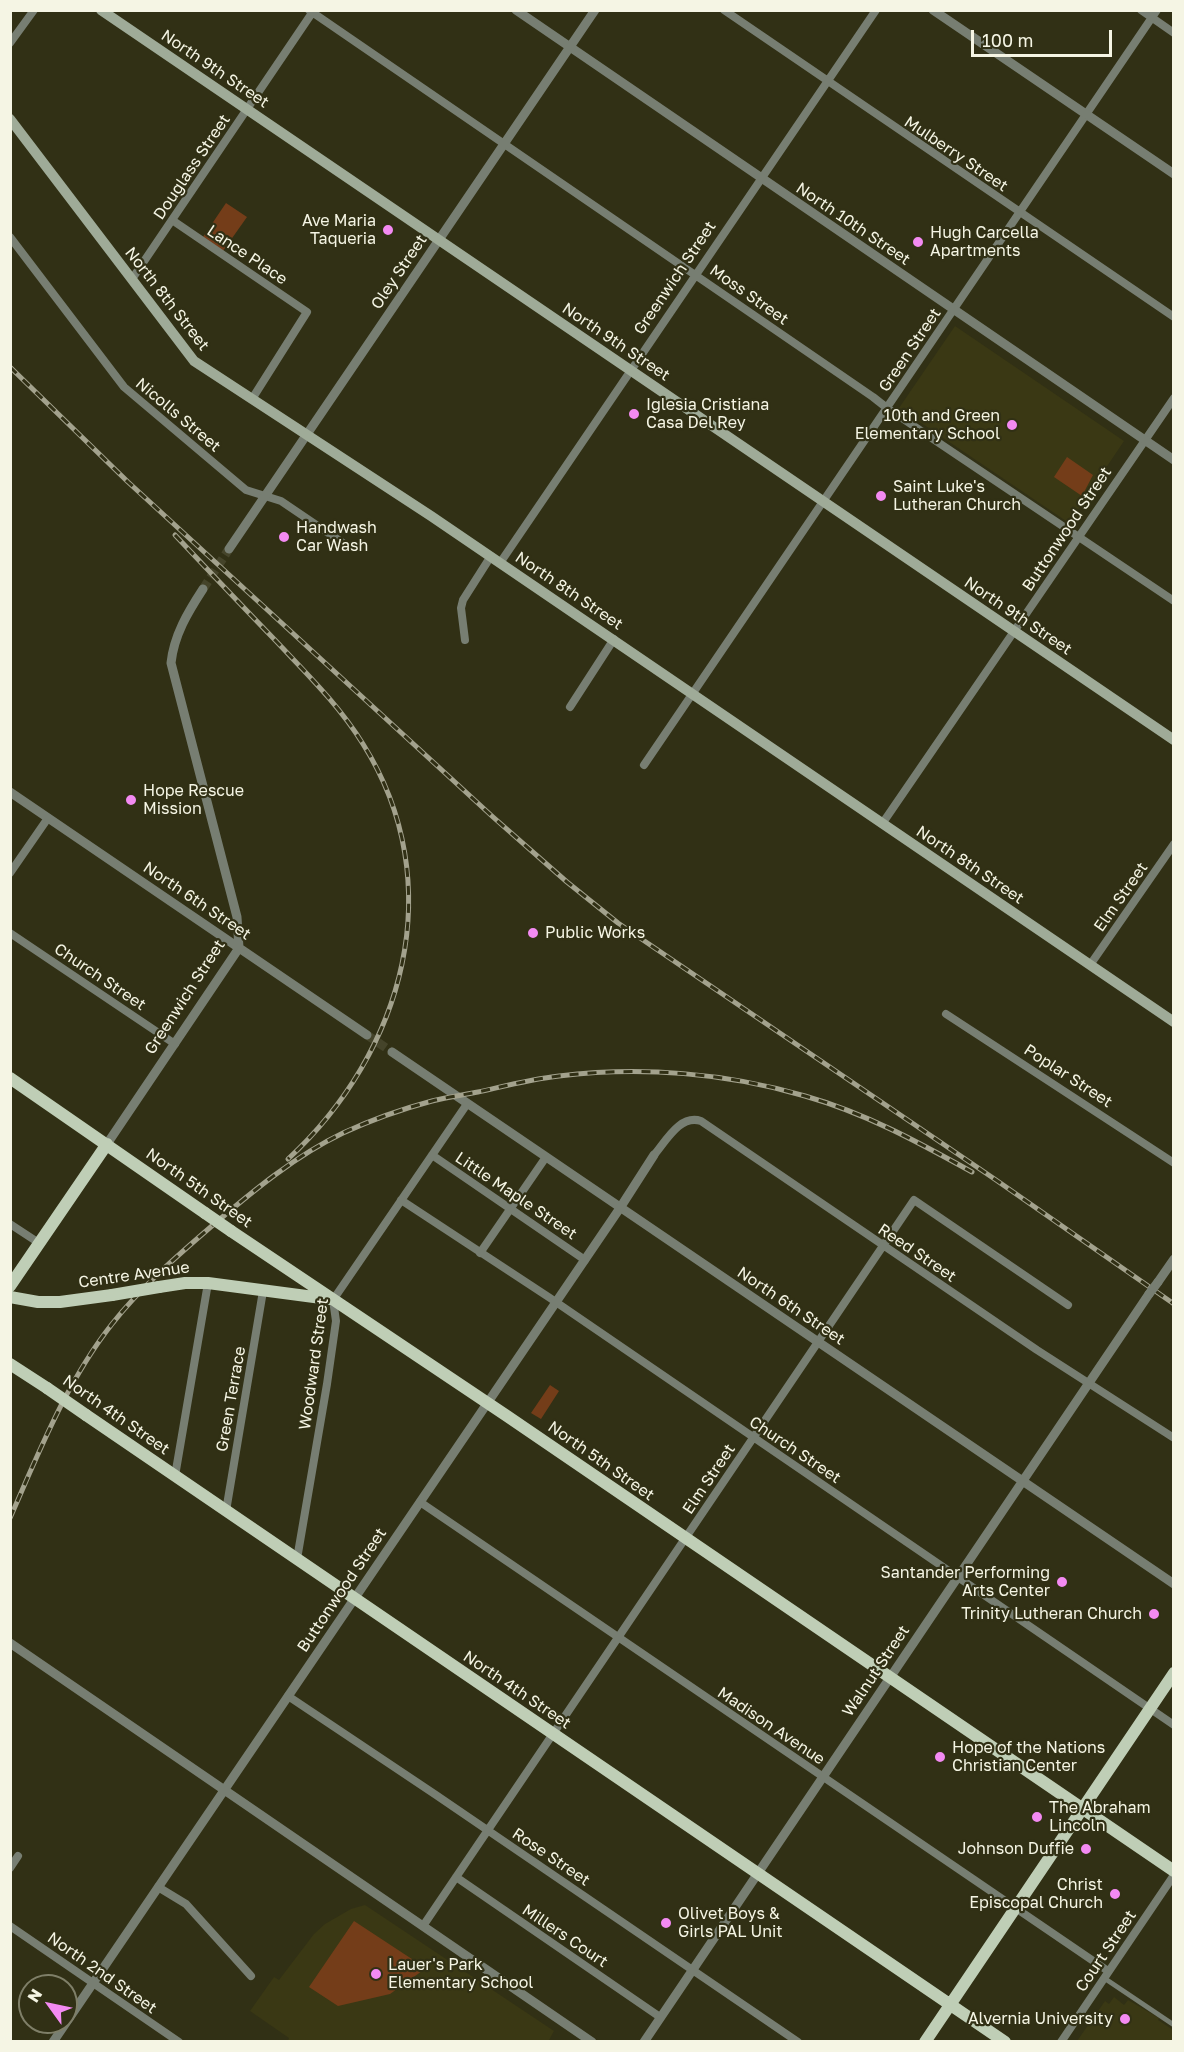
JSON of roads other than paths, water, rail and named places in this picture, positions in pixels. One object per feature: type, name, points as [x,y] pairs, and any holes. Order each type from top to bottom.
[{"type":"main road","name":"North 9th Street","points":[[101,10],[1173,740]]},
{"type":"main road","name":"North 8th Street","points":[[10,119],[194,361],[614,639],[1173,1022]]},
{"type":"main road","name":"North 5th Street","points":[[10,1078],[231,1231],[1082,1808],[1173,1873]]},
{"type":"main road","name":"Greenwich Street","points":[[10,1286],[107,1144]]},
{"type":"main road","name":"Centre Avenue","points":[[10,1297],[38,1302],[60,1302],[185,1283],[208,1283],[333,1300]]},
{"type":"main road","name":"North 4th Street","points":[[10,1364],[1005,2042]]},
{"type":"main road","points":[[925,2042],[1173,1673]]},
{"type":"street","points":[[10,43],[34,10]]},
{"type":"street","name":"North 10th Street","points":[[516,10],[761,180],[1173,460]]},
{"type":"street","name":"Oley Street","points":[[229,549],[595,10]]},
{"type":"street","name":"Mulberry Street","points":[[724,10],[1173,317]]},
{"type":"street","name":"Greenwich Street","points":[[501,563],[876,10]]},
{"type":"street","points":[[933,10],[1173,174]]},
{"type":"street","points":[[1141,10],[1173,33]]},
{"type":"street","name":"Green Street","points":[[644,765],[1157,10]]},
{"type":"street","name":"Douglass Street","points":[[132,279],[312,11]]},
{"type":"street","name":"Moss Street","points":[[312,11],[887,408],[1173,601]]},
{"type":"street","name":"Lance Place","points":[[172,220],[307,312],[252,399]]},
{"type":"street","name":"Nicolls Street","points":[[10,237],[124,387],[246,490],[281,501],[343,543]]},
{"type":"street","name":"Buttonwood Street","points":[[882,824],[1173,398]]},
{"type":"street","points":[[465,640],[461,608],[463,600],[491,556]]},
{"type":"street","name":"Greenwich Street","points":[[107,1144],[239,948],[237,917],[171,663],[173,648],[181,626],[203,589]]},
{"type":"street","points":[[570,707],[614,639]]},
{"type":"street","name":"North 6th Street","points":[[10,792],[367,1035]]},
{"type":"street","points":[[10,873],[48,818]]},
{"type":"street","name":"Elm Street","points":[[1090,965],[1173,844]]},
{"type":"street","name":"Church Street","points":[[10,933],[175,1044]]},
{"type":"street","name":"Poplar Street","points":[[946,1014],[1173,1163]]},
{"type":"street","name":"North 6th Street","points":[[392,1052],[1173,1584]]},
{"type":"street","name":"Woodward Street","points":[[297,1559],[336,1321],[333,1300],[467,1104]]},
{"type":"street","name":"Reed Street","points":[[654,1155],[683,1122],[693,1119],[701,1121],[1088,1384],[1173,1438]]},
{"type":"street","name":"Little Maple Street","points":[[432,1155],[585,1260]]},
{"type":"street","name":"Buttonwood Street","points":[[53,2042],[654,1155]]},
{"type":"street","points":[[480,1253],[546,1157]]},
{"type":"street","name":"Church Street","points":[[401,1200],[1173,1725]]},
{"type":"street","name":"Elm Street","points":[[423,1926],[914,1200],[1068,1305]]},
{"type":"street","points":[[10,1224],[39,1243]]},
{"type":"street","name":"Walnut Street","points":[[644,2042],[756,1873],[1173,1259]]},
{"type":"street","points":[[175,1476],[208,1283]]},
{"type":"street","name":"Green Terrace","points":[[226,1511],[263,1291]]},
{"type":"street","name":"Madison Avenue","points":[[420,1502],[1014,1908],[1106,1975]]},
{"type":"street","points":[[10,1643],[592,2042]]},
{"type":"street","name":"Rose Street","points":[[288,1696],[798,2042]]},
{"type":"street","points":[[10,1868],[18,1856]]},
{"type":"street","name":"Court Street","points":[[1061,2042],[1173,1873]]},
{"type":"street","name":"Millers Court","points":[[456,1877],[660,2017]]},
{"type":"street","points":[[158,1887],[186,1904],[251,1976]]},
{"type":"street","name":"North 2nd Street","points":[[10,1926],[178,2042]]},
{"type":"street","points":[[1106,1975],[1173,2025]]},
{"type":"tunnel","points":[[203,589],[229,549]]},
{"type":"tunnel","points":[[367,1035],[392,1052]]},
{"type":"railway","points":[[10,367],[128,482],[567,882],[618,923],[1174,1304]]},
{"type":"railway","points":[[175,535],[310,677],[354,730],[390,798],[405,853],[409,909],[402,964],[386,1018],[361,1069],[328,1116],[288,1159]]},
{"type":"railway","points":[[10,1518],[55,1418],[81,1369],[112,1324],[135,1297],[186,1248],[275,1175],[325,1142],[387,1115],[438,1100],[549,1077],[621,1072],[715,1077],[775,1088],[849,1111],[891,1129],[972,1172]]},
{"type":"place","name":"Ave Maria Taqueria","points":[[388,230]]},
{"type":"place","name":"Hugh Carcella Apartments","points":[[918,242]]},
{"type":"place","name":"Iglesia Cristiana Casa Del Rey","points":[[634,414]]},
{"type":"place","name":"10th and Green Elementary School","points":[[1012,425]]},
{"type":"place","name":"Saint Luke's Lutheran Church","points":[[881,496]]},
{"type":"place","name":"Handwash Car Wash","points":[[284,537]]},
{"type":"place","name":"Hope Rescue Mission","points":[[131,800]]},
{"type":"place","name":"Public Works","points":[[533,933]]},
{"type":"place","name":"Santander Performing Arts Center","points":[[1062,1582]]},
{"type":"place","name":"Trinity Lutheran Church","points":[[1154,1614]]},
{"type":"place","name":"Hope of the Nations Christian Center","points":[[940,1757]]},
{"type":"place","name":"The Abraham Lincoln","points":[[1037,1817]]},
{"type":"place","name":"Johnson Duffie","points":[[1086,1849]]},
{"type":"place","name":"Christ Episcopal Church","points":[[1115,1894]]},
{"type":"place","name":"Olivet Boys & Girls PAL Unit","points":[[666,1923]]},
{"type":"place","name":"Lauer's Park Elementary School","points":[[376,1974]]},
{"type":"place","name":"Alvernia University","points":[[1125,2019]]}]
